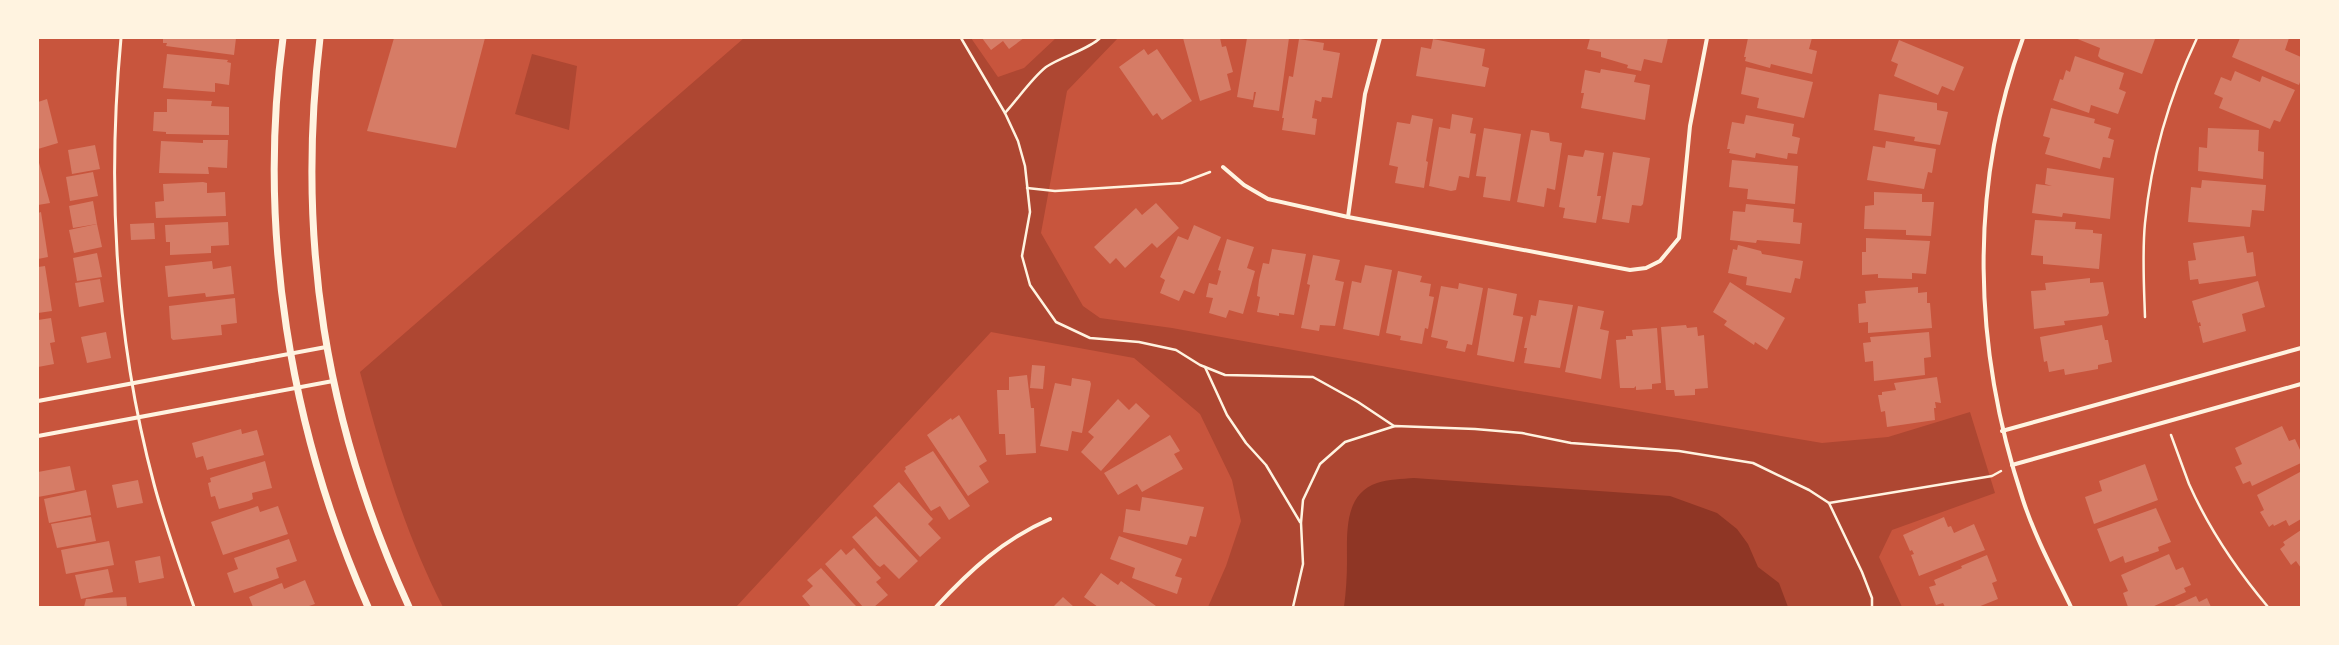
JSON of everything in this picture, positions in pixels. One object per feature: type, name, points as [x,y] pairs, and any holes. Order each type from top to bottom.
[{"type":"street","points":[[283,38],[279,68],[275,163],[277,233],[282,302],[297,388],[316,467],[335,527],[368,607]]},
{"type":"street","points":[[320,38],[312,136],[311,202],[316,268],[326,347],[333,381],[358,478],[390,566],[409,607]]},
{"type":"street","points":[[1348,216],[1365,94],[1380,38]]},
{"type":"street","points":[[1223,167],[1244,185],[1268,199],[1348,216],[1630,270],[1646,268],[1660,261],[1679,238],[1690,126],[1707,38]]},
{"type":"street","points":[[2023,38],[2002,108],[1989,175],[1983,272],[1986,327],[1990,368],[2002,431],[2012,465],[2040,545],[2071,607]]},
{"type":"street","points":[[38,401],[326,347]]},
{"type":"street","points":[[2002,431],[2301,348]]},
{"type":"street","points":[[38,436],[333,381]]},
{"type":"street","points":[[2012,465],[2301,384]]},
{"type":"street","points":[[936,607],[986,557],[1012,539],[1050,519]]},
{"type":"lane","points":[[121,38],[114,141],[115,229],[122,323],[138,417],[158,499],[194,607]]},
{"type":"path","points":[[961,38],[1005,113],[1018,141],[1025,166],[1030,212],[1022,256],[1030,285],[1056,322],[1090,338],[1139,342],[1176,350],[1205,367],[1225,375],[1313,377],[1358,402],[1395,426]]},
{"type":"path","points":[[1005,113],[1046,68],[1072,52],[1094,44],[1100,38]]},
{"type":"path","points":[[2145,318],[2143,260],[2145,222],[2153,170],[2171,102],[2197,38]]},
{"type":"path","points":[[1027,188],[1055,191],[1181,183],[1223,167]]},
{"type":"path","points":[[1205,367],[1227,415],[1246,443],[1266,465],[1300,523]]},
{"type":"path","points":[[1294,607],[1303,564],[1300,523],[1303,500],[1320,464],[1345,442],[1395,426],[1475,429],[1522,433],[1571,443],[1715,455],[1753,463],[1809,490],[1829,503],[1862,572],[1872,598],[1872,607]]},
{"type":"path","points":[[2171,435],[2190,484],[2211,526],[2241,574],[2268,607]]},
{"type":"path","points":[[1829,503],[1992,476],[2012,465]]},
{"type":"shaded area","points":[[744,38],[971,38],[998,77],[1024,68],[1056,38],[1118,38],[1067,91],[1041,233],[1083,306],[1100,318],[1172,328],[1503,388],[1822,443],[1888,437],[1970,412],[1995,493],[1892,530],[1879,557],[1902,607],[1208,607],[1226,566],[1241,521],[1232,480],[1200,414],[1134,358],[991,332],[736,607],[443,607],[405,521],[386,463],[360,372]]},
{"type":"shaded area","points":[[532,54],[577,66],[569,130],[515,114]]},
{"type":"shaded area","points":[[1414,478],[1670,496],[1717,513],[1737,529],[1748,544],[1758,567],[1779,583],[1788,607],[1344,607],[1347,578],[1348,527],[1353,505],[1358,496],[1366,488],[1377,483],[1390,480]]},
{"type":"building","points":[[163,38],[236,38],[234,55],[166,46],[167,43],[163,43]]},
{"type":"building","points":[[394,38],[485,38],[456,148],[367,131]]},
{"type":"building","points":[[982,38],[1024,38],[1009,49],[1003,41],[991,50]]},
{"type":"building","points":[[1183,38],[1220,38],[1222,47],[1226,46],[1233,72],[1227,74],[1231,90],[1200,101]]},
{"type":"building","points":[[1247,38],[1289,38],[1279,111],[1253,107],[1256,92],[1254,92],[1253,100],[1237,97]]},
{"type":"building","points":[[1590,38],[1668,38],[1662,63],[1644,59],[1641,71],[1627,68],[1628,65],[1601,57],[1601,52],[1587,49]]},
{"type":"building","points":[[1748,38],[1812,38],[1809,49],[1817,51],[1812,74],[1771,64],[1770,68],[1745,61],[1746,57],[1744,57]]},
{"type":"building","points":[[2075,38],[2155,39],[2142,74],[2101,59],[2098,56],[2100,48]]},
{"type":"building","points":[[2240,38],[2289,38],[2285,50],[2301,57],[2301,79],[2299,85],[2232,57]]},
{"type":"building","points":[[1299,39],[1324,43],[1323,50],[1340,53],[1332,98],[1322,97],[1321,102],[1315,100],[1312,118],[1317,119],[1315,135],[1282,130],[1284,118],[1282,118],[1289,76],[1293,77]]},
{"type":"building","points":[[1433,39],[1485,49],[1482,66],[1489,68],[1485,87],[1416,76],[1421,47],[1431,49]]},
{"type":"building","points":[[1899,40],[1964,67],[1954,91],[1942,86],[1938,95],[1894,76],[1898,64],[1891,61]]},
{"type":"building","points":[[1144,49],[1148,55],[1157,49],[1192,101],[1162,120],[1157,113],[1153,116],[1119,67]]},
{"type":"building","points":[[167,54],[228,60],[227,62],[231,63],[229,85],[215,83],[215,92],[163,88]]},
{"type":"building","points":[[2075,56],[2124,73],[2119,89],[2126,92],[2118,114],[2091,105],[2089,113],[2053,100],[2060,79],[2063,80],[2066,70],[2070,72]]},
{"type":"building","points":[[1746,67],[1813,82],[1804,118],[1757,108],[1759,98],[1741,94]]},
{"type":"building","points":[[1601,69],[1636,75],[1634,82],[1650,85],[1645,120],[1581,108],[1584,93],[1581,93],[1585,70],[1600,73]]},
{"type":"building","points":[[2235,71],[2260,82],[2262,76],[2295,90],[2280,122],[2274,120],[2270,129],[2219,108],[2223,98],[2214,94],[2221,77],[2231,81]]},
{"type":"building","points":[[1879,94],[1937,103],[1937,110],[1948,112],[1940,145],[1914,141],[1915,137],[1874,130]]},
{"type":"building","points":[[47,99],[58,143],[38,149],[38,102]]},
{"type":"building","points":[[167,99],[212,101],[211,106],[229,107],[229,135],[166,134],[166,132],[153,131],[154,112],[167,112]]},
{"type":"building","points":[[2051,108],[2095,119],[2094,123],[2111,128],[2108,138],[2114,140],[2110,158],[2103,157],[2100,169],[2045,154],[2050,138],[2043,136]]},
{"type":"building","points":[[1452,114],[1473,118],[1470,133],[1476,134],[1469,178],[1459,176],[1456,190],[1451,191],[1429,186],[1439,127],[1450,129]]},
{"type":"building","points":[[1412,115],[1433,119],[1426,161],[1428,162],[1424,188],[1395,183],[1398,167],[1389,165],[1397,122],[1410,124]]},
{"type":"building","points":[[1746,115],[1794,124],[1792,136],[1800,138],[1797,154],[1788,153],[1787,159],[1756,153],[1755,158],[1729,153],[1730,149],[1727,149],[1732,122],[1744,124]]},
{"type":"building","points":[[1484,128],[1521,134],[1510,201],[1483,197],[1486,177],[1476,176]]},
{"type":"building","points":[[2208,128],[2259,130],[2258,151],[2264,152],[2263,179],[2198,171],[2199,147],[2207,148]]},
{"type":"building","points":[[1531,130],[1549,133],[1550,141],[1562,143],[1555,190],[1547,188],[1544,207],[1517,202]]},
{"type":"building","points":[[203,140],[228,140],[227,168],[208,167],[209,174],[159,173],[161,141],[203,143]]},
{"type":"building","points":[[1886,141],[1936,149],[1932,173],[1928,172],[1924,189],[1867,180],[1873,146],[1885,148]]},
{"type":"building","points":[[95,145],[100,169],[72,174],[68,150]]},
{"type":"building","points":[[1585,150],[1604,153],[1597,196],[1601,196],[1596,223],[1563,218],[1565,208],[1559,207],[1568,155],[1583,157]]},
{"type":"building","points":[[1613,152],[1650,158],[1643,204],[1641,206],[1632,205],[1629,223],[1602,219]]},
{"type":"building","points":[[38,159],[50,203],[38,205]]},
{"type":"building","points":[[1732,160],[1798,166],[1795,204],[1747,199],[1748,189],[1729,187]]},
{"type":"building","points":[[2047,168],[2114,178],[2110,219],[2063,213],[2062,217],[2032,213],[2036,184],[2052,186],[2045,184]]},
{"type":"building","points":[[93,172],[98,196],[70,201],[66,177]]},
{"type":"building","points":[[2202,180],[2266,185],[2264,211],[2252,210],[2250,227],[2188,222],[2191,187],[2201,188]]},
{"type":"building","points":[[207,183],[207,193],[225,192],[226,216],[156,218],[155,202],[164,201],[163,184]]},
{"type":"building","points":[[1874,192],[1922,194],[1922,202],[1934,202],[1931,236],[1906,235],[1906,230],[1864,229],[1865,206],[1874,205]]},
{"type":"building","points":[[93,201],[97,224],[73,228],[69,206]]},
{"type":"building","points":[[1156,203],[1179,228],[1157,248],[1152,243],[1125,268],[1116,258],[1110,264],[1094,247],[1136,208],[1142,215]]},
{"type":"building","points":[[1746,204],[1794,209],[1793,222],[1802,223],[1800,244],[1757,240],[1756,243],[1730,240],[1733,211],[1745,212]]},
{"type":"building","points":[[41,212],[48,257],[38,259],[38,213]]},
{"type":"building","points":[[2035,220],[2076,222],[2075,229],[2093,230],[2093,233],[2102,234],[2099,269],[2043,264],[2043,256],[2031,255]]},
{"type":"building","points":[[228,222],[229,245],[211,246],[211,253],[170,255],[170,242],[166,242],[165,225]]},
{"type":"building","points":[[154,223],[155,239],[131,240],[130,224]]},
{"type":"building","points":[[97,224],[102,247],[74,253],[69,230]]},
{"type":"building","points":[[1194,225],[1221,237],[1194,294],[1184,290],[1179,301],[1160,293],[1165,280],[1160,277],[1178,236],[1188,240]]},
{"type":"building","points":[[2244,236],[2247,253],[2253,252],[2256,276],[2199,284],[2198,279],[2190,280],[2188,261],[2196,260],[2193,243]]},
{"type":"building","points":[[1866,238],[1930,241],[1926,274],[1912,273],[1912,279],[1878,278],[1878,274],[1862,275],[1862,252],[1866,252]]},
{"type":"building","points":[[1227,239],[1254,247],[1247,268],[1255,271],[1243,314],[1229,310],[1226,318],[1209,313],[1213,298],[1206,297],[1209,283],[1217,285],[1221,271],[1218,270]]},
{"type":"building","points":[[1738,245],[1761,251],[1762,254],[1803,261],[1800,279],[1795,278],[1791,293],[1746,285],[1747,277],[1728,273],[1733,249],[1737,250]]},
{"type":"building","points":[[1272,249],[1306,254],[1294,315],[1279,313],[1279,316],[1257,312],[1260,297],[1257,296],[1263,263],[1269,264]]},
{"type":"building","points":[[97,253],[102,277],[77,281],[73,258]]},
{"type":"building","points":[[1313,255],[1340,260],[1335,280],[1344,282],[1335,326],[1320,325],[1319,331],[1301,328],[1310,285],[1307,284]]},
{"type":"building","points":[[212,261],[213,269],[231,266],[234,294],[206,297],[205,293],[168,297],[165,266]]},
{"type":"building","points":[[1365,265],[1392,270],[1379,336],[1343,329],[1352,281],[1361,283]]},
{"type":"building","points":[[45,266],[52,311],[38,313],[38,267]]},
{"type":"building","points":[[1398,271],[1422,276],[1420,282],[1431,284],[1429,296],[1434,297],[1428,329],[1425,328],[1422,344],[1400,340],[1401,336],[1386,333]]},
{"type":"building","points":[[2090,278],[2090,283],[2103,282],[2109,313],[2107,316],[2064,321],[2065,325],[2034,329],[2031,291],[2046,290],[2045,283]]},
{"type":"building","points":[[100,279],[104,302],[79,307],[75,283]]},
{"type":"building","points":[[2258,281],[2265,307],[2242,314],[2246,331],[2203,343],[2199,326],[2201,326],[2200,322],[2198,323],[2192,301]]},
{"type":"building","points":[[1730,282],[1785,318],[1767,350],[1755,342],[1754,345],[1724,325],[1727,321],[1713,312]]},
{"type":"building","points":[[1459,283],[1483,288],[1472,345],[1467,344],[1465,352],[1446,348],[1448,341],[1431,337],[1441,286],[1458,289]]},
{"type":"building","points":[[1918,287],[1918,293],[1927,292],[1927,303],[1930,303],[1932,328],[1868,333],[1868,322],[1859,323],[1858,304],[1866,303],[1865,291]]},
{"type":"building","points":[[1488,288],[1517,294],[1513,315],[1523,317],[1514,362],[1477,355]]},
{"type":"building","points":[[235,298],[237,323],[221,325],[222,335],[173,340],[171,338],[169,306]]},
{"type":"building","points":[[1539,300],[1573,305],[1560,368],[1524,363],[1527,348],[1524,348],[1531,315],[1536,316]]},
{"type":"building","points":[[1578,306],[1604,311],[1600,329],[1609,331],[1601,379],[1565,372]]},
{"type":"building","points":[[51,318],[55,342],[50,343],[54,364],[38,367],[38,320]]},
{"type":"building","points":[[1686,325],[1687,328],[1697,327],[1698,336],[1704,335],[1708,388],[1695,389],[1695,395],[1675,396],[1674,390],[1666,390],[1661,327]]},
{"type":"building","points":[[2102,325],[2105,340],[2108,340],[2112,362],[2098,365],[2098,369],[2065,375],[2064,369],[2049,372],[2047,361],[2044,362],[2040,337]]},
{"type":"building","points":[[1657,328],[1661,383],[1652,384],[1652,389],[1636,390],[1636,386],[1634,388],[1620,388],[1616,340],[1626,339],[1626,336],[1633,336],[1632,330]]},
{"type":"building","points":[[106,332],[111,358],[87,363],[81,337]]},
{"type":"building","points":[[1929,332],[1931,357],[1924,358],[1925,375],[1874,381],[1873,361],[1865,362],[1863,343],[1871,342],[1870,337]]},
{"type":"building","points":[[1032,365],[1045,366],[1043,389],[1030,388]]},
{"type":"building","points":[[1027,375],[1031,408],[1034,408],[1036,453],[1006,455],[1005,434],[999,434],[997,390],[1009,390],[1009,377]]},
{"type":"building","points":[[1937,377],[1941,403],[1935,402],[1935,420],[1887,427],[1885,411],[1881,412],[1878,395],[1882,395],[1882,392],[1896,390],[1894,383]]},
{"type":"building","points":[[1072,378],[1090,381],[1091,384],[1082,433],[1072,431],[1068,451],[1040,446],[1055,383],[1071,386]]},
{"type":"building","points":[[1118,399],[1129,410],[1136,403],[1150,416],[1101,471],[1081,452],[1094,437],[1088,432]]},
{"type":"building","points":[[959,415],[987,461],[979,466],[989,482],[968,496],[927,435],[951,418],[952,420]]},
{"type":"building","points":[[2282,426],[2289,441],[2295,439],[2301,452],[2301,463],[2252,486],[2250,481],[2243,484],[2235,467],[2242,464],[2235,448]]},
{"type":"building","points":[[241,429],[242,434],[257,430],[264,455],[207,470],[203,456],[196,458],[192,443]]},
{"type":"building","points":[[1170,435],[1180,451],[1174,454],[1183,469],[1142,492],[1137,484],[1118,495],[1104,473]]},
{"type":"building","points":[[933,451],[970,506],[949,520],[940,506],[931,511],[904,471],[906,469],[905,467]]},
{"type":"building","points":[[265,461],[272,488],[252,493],[253,499],[249,501],[219,509],[215,496],[211,497],[208,483],[211,482],[210,478]]},
{"type":"building","points":[[2145,464],[2158,500],[2094,524],[2085,497],[2102,491],[2099,481]]},
{"type":"building","points":[[70,466],[75,490],[38,497],[38,472]]},
{"type":"building","points":[[2300,472],[2301,519],[2289,526],[2286,520],[2274,526],[2273,524],[2269,527],[2260,512],[2264,510],[2257,495]]},
{"type":"building","points":[[138,480],[143,503],[117,508],[112,485]]},
{"type":"building","points":[[899,482],[933,519],[928,524],[941,538],[920,557],[873,506]]},
{"type":"building","points":[[86,490],[91,515],[49,523],[44,499]]},
{"type":"building","points":[[1142,497],[1204,507],[1196,537],[1190,536],[1187,545],[1123,532],[1126,509],[1140,511]]},
{"type":"building","points":[[258,506],[260,512],[278,506],[288,534],[223,555],[211,522]]},
{"type":"building","points":[[2156,508],[2171,542],[2158,547],[2159,551],[2125,563],[2123,556],[2110,562],[2097,529]]},
{"type":"building","points":[[876,516],[918,561],[899,579],[884,564],[880,567],[877,565],[852,537]]},
{"type":"building","points":[[91,517],[96,541],[57,548],[51,524]]},
{"type":"building","points":[[1944,517],[1948,527],[1951,526],[1954,533],[1974,524],[1985,550],[1919,576],[1911,555],[1914,554],[1912,550],[1910,551],[1903,535]]},
{"type":"building","points":[[2301,530],[2301,568],[2296,561],[2291,565],[2280,549],[2285,545],[2283,542]]},
{"type":"building","points":[[1119,536],[1182,559],[1175,576],[1182,578],[1177,594],[1132,578],[1135,568],[1110,559]]},
{"type":"building","points":[[289,539],[297,561],[276,568],[279,578],[234,593],[227,573],[238,569],[234,558]]},
{"type":"building","points":[[109,541],[114,565],[66,574],[61,550]]},
{"type":"building","points":[[854,548],[881,578],[876,582],[888,595],[874,607],[863,607],[825,564],[841,549],[846,555]]},
{"type":"building","points":[[2169,554],[2176,570],[2183,567],[2191,585],[2184,588],[2186,592],[2152,607],[2128,607],[2123,593],[2128,591],[2121,575]]},
{"type":"building","points":[[1987,555],[1997,581],[1992,583],[1998,599],[1978,607],[1945,607],[1943,603],[1936,605],[1929,587],[1936,585],[1934,580]]},
{"type":"building","points":[[160,556],[164,578],[139,583],[135,561]]},
{"type":"building","points":[[821,568],[857,607],[811,607],[802,596],[813,586],[807,580]]},
{"type":"building","points":[[108,569],[113,592],[81,599],[75,575]]},
{"type":"building","points":[[1101,573],[1118,585],[1121,581],[1156,606],[1098,607],[1084,597]]},
{"type":"building","points":[[305,580],[315,604],[306,607],[253,607],[249,597],[282,583],[284,589]]},
{"type":"building","points":[[2196,596],[2199,602],[2207,598],[2211,607],[2172,607]]},
{"type":"building","points":[[126,597],[127,607],[84,607],[86,599]]},
{"type":"building","points":[[1063,597],[1074,607],[1053,607]]}]
